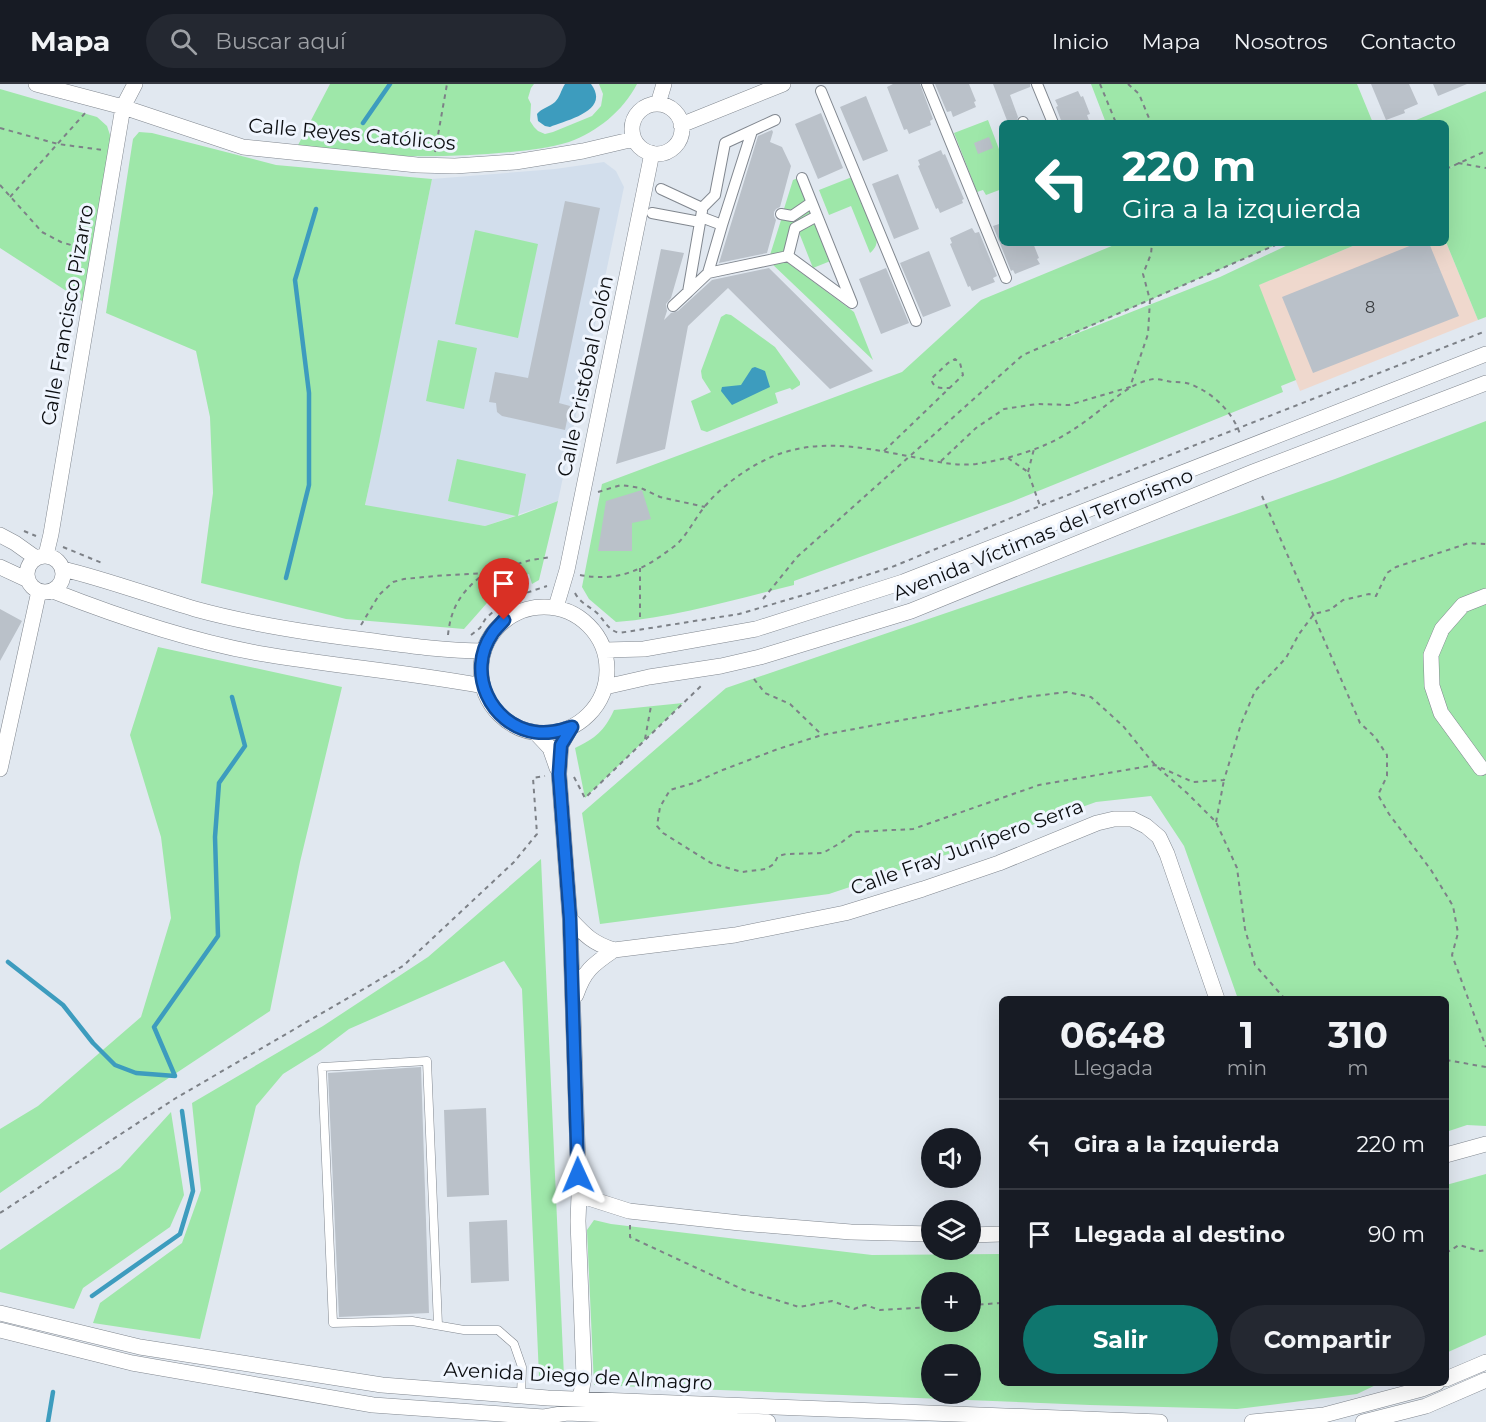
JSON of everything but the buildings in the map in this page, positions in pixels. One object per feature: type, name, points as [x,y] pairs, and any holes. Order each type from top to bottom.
[{"type":"street","name":"Calle Reyes Católicos","points":[[36,84],[123,107],[243,147],[417,165],[455,166],[515,162],[583,151],[634,139]]},
{"type":"street","name":"Calle Francisco Pizarro","points":[[44,551],[123,107],[135,84]]},
{"type":"street","points":[[658,104],[664,84]]},
{"type":"street","points":[[681,125],[783,84]]},
{"type":"street","points":[[927,84],[1006,278]]},
{"type":"street","points":[[1037,84],[1052,120]]},
{"type":"street","points":[[821,91],[916,321]]},
{"type":"street","points":[[658,104],[674,111],[681,125],[679,141],[668,152],[660,154],[645,151],[638,146],[632,131],[637,115],[650,105],[658,104]]},
{"type":"street","points":[[688,292],[701,216],[715,195],[724,143],[775,120]]},
{"type":"street","points":[[673,306],[708,273],[752,130]]},
{"type":"street","name":"Calle Cristóbal Colón","points":[[556,607],[572,573],[652,153]]},
{"type":"street","points":[[708,273],[788,256],[852,303],[802,178]]},
{"type":"street","points":[[661,189],[701,216],[722,225]]},
{"type":"street","points":[[781,214],[792,216],[812,203]]},
{"type":"street","points":[[652,213],[701,216]]},
{"type":"street","points":[[788,256],[795,228],[817,216]]},
{"type":"street","name":"Avenida Víctimas del Terrorismo","points":[[605,650],[644,649],[756,629],[903,582],[1486,354]]},
{"type":"street","name":"Avenida Víctimas del Terrorismo","points":[[605,687],[649,676],[721,666],[760,657],[911,611],[1244,476],[1486,383]]},
{"type":"street","points":[[0,535],[15,543],[44,551],[60,562],[64,578],[60,585],[46,591]]},
{"type":"street","points":[[44,551],[30,564],[27,571],[28,580],[34,589],[178,634],[255,652],[483,686]]},
{"type":"street","points":[[0,567],[28,580]]},
{"type":"street","points":[[63,569],[195,609],[268,626],[452,651],[484,651]]},
{"type":"street","points":[[0,769],[46,591]]},
{"type":"street","points":[[1481,768],[1441,713],[1432,686],[1431,655],[1442,629],[1463,605],[1486,596]]},
{"type":"street","points":[[538,606],[556,607],[573,613],[586,622],[598,635],[605,650],[608,668],[605,687],[598,703],[586,717],[572,727],[554,732],[536,732],[518,728],[502,717],[490,703],[483,686],[481,669],[484,651],[492,634],[504,620],[520,611],[538,606]]},
{"type":"street","points":[[572,727],[561,745],[559,774],[574,1001],[578,1221],[584,1377],[580,1399]]},
{"type":"street","points":[[536,732],[550,748],[559,774]]},
{"type":"street","name":"Calle Fray Junípero Serra","points":[[614,950],[735,935],[845,913],[999,863],[1097,823],[1114,819],[1132,819],[1146,826],[1159,837],[1216,996]]},
{"type":"street","points":[[570,919],[598,945],[614,950]]},
{"type":"street","points":[[574,1001],[582,978],[597,962],[614,950]]},
{"type":"street","points":[[1449,1154],[1486,1144]]},
{"type":"street","points":[[579,1195],[629,1211],[851,1232],[921,1234]]},
{"type":"street","points":[[981,1235],[999,1234]]},
{"type":"street","name":"Avenida Diego de Almagro","points":[[0,1313],[140,1347],[382,1385],[521,1396],[565,1406],[768,1422]]},
{"type":"street","name":"Avenida Diego de Almagro","points":[[0,1330],[132,1364],[373,1405],[544,1417],[580,1399],[1160,1422]]},
{"type":"street","points":[[1449,1378],[1486,1362]]},
{"type":"street","points":[[565,1406],[584,1377]]},
{"type":"street","points":[[1363,1422],[1426,1406],[1486,1380]]},
{"type":"street","points":[[1252,1422],[1324,1414],[1430,1386]]},
{"type":"lane","points":[[438,1325],[427,1061],[321,1067],[333,1323],[412,1321],[464,1330],[498,1330],[514,1344],[522,1367],[521,1396]]},
{"type":"path","points":[[432,165],[447,84]]},
{"type":"path","points":[[1100,84],[1115,120]]},
{"type":"path","points":[[1128,84],[1139,94],[1150,120]]},
{"type":"path","points":[[10,197],[87,110]]},
{"type":"path","points":[[0,128],[58,144],[112,151]]},
{"type":"path","points":[[1449,168],[1486,151]]},
{"type":"path","points":[[1458,163],[1486,168]]},
{"type":"path","points":[[0,185],[42,232],[61,242],[84,249]]},
{"type":"path","points":[[572,573],[596,578],[615,576],[633,572],[652,562],[675,545],[705,507],[735,478],[763,461],[788,452],[822,445],[838,445],[864,447],[953,465],[977,464],[1007,458],[1043,446],[1065,435],[1130,387],[1148,334],[1150,300],[1143,273],[1152,246]]},
{"type":"path","points":[[763,599],[797,557],[1023,355],[1274,246]]},
{"type":"path","points":[[573,588],[578,599],[596,612],[612,631],[619,633],[739,614],[892,567],[1040,506],[1486,331]]},
{"type":"path","points":[[884,451],[963,375],[960,363],[955,359],[931,380],[934,386],[949,388]]},
{"type":"path","points":[[940,462],[975,428],[1004,409],[1037,404],[1069,405],[1155,379],[1190,384],[1208,394],[1226,408],[1238,428]]},
{"type":"path","points":[[1034,449],[1028,472],[1040,506]]},
{"type":"path","points":[[1007,458],[1028,472]]},
{"type":"path","points":[[597,492],[621,485],[642,488],[660,496],[705,507]]},
{"type":"path","points":[[1262,496],[1360,723],[1375,737],[1387,756],[1388,776],[1378,795],[1389,814],[1431,870],[1453,906],[1458,933],[1452,955],[1486,1047]]},
{"type":"path","points":[[20,529],[44,551],[103,564]]},
{"type":"path","points":[[1216,822],[1224,780],[1241,724],[1255,691],[1286,658],[1299,634],[1314,614],[1330,610],[1343,600],[1369,594],[1376,596],[1387,573],[1396,567],[1469,543],[1486,544]]},
{"type":"path","points":[[361,625],[379,595],[393,582],[404,579],[484,573],[531,560],[552,557]]},
{"type":"path","points":[[639,617],[640,568]]},
{"type":"path","points":[[456,635],[447,635],[449,620],[457,603],[470,585],[484,573]]},
{"type":"path","points":[[464,635],[473,635],[486,618],[504,602],[547,586],[551,581]]},
{"type":"path","points":[[0,1213],[176,1098],[403,966],[514,862],[537,834],[533,778],[572,772],[585,798],[721,666]]},
{"type":"path","points":[[754,679],[765,693],[790,704],[822,735]]},
{"type":"path","points":[[1224,780],[1193,782],[1155,765],[1039,785],[913,829],[855,832],[823,853],[778,856],[774,864],[766,869],[742,872],[711,863],[663,833],[657,826],[660,807],[670,790],[694,783],[778,749],[822,735],[1026,697],[1067,692],[1091,697],[1123,726],[1155,765],[1216,822],[1238,868],[1245,930],[1255,965],[1282,996]]},
{"type":"path","points":[[644,741],[651,706]]},
{"type":"path","points":[[1449,1061],[1486,1067]]},
{"type":"path","points":[[629,1211],[630,1237],[744,1290],[799,1307],[832,1301],[855,1309],[866,1305],[880,1310],[921,1308]]},
{"type":"path","points":[[1449,1251],[1459,1245],[1480,1251],[1486,1250]]},
{"type":"path","points":[[981,1304],[999,1303]]},
{"type":"shaded area","points":[[604,162],[616,171],[624,187],[558,501],[485,526],[365,506],[432,179],[555,169]]},
{"type":"shaded area","points":[[1353,246],[1448,246],[1478,320],[1300,391],[1258,285]]},
{"type":"green space","points":[[330,84],[534,84],[528,98],[531,104],[530,121],[538,131],[545,134],[592,116],[601,106],[603,94],[599,84],[637,84],[617,112],[589,133],[569,142],[511,152],[419,156],[356,154],[297,147]]},
{"type":"green space","points":[[1091,84],[1357,84],[1372,120],[1105,120]]},
{"type":"green space","points":[[0,89],[97,117],[107,126],[111,138],[85,303],[0,248]]},
{"type":"green space","points":[[1486,91],[1486,317],[1478,320],[1448,246],[1449,168],[1454,166],[1449,168],[1449,120],[1416,120]]},
{"type":"green space","points":[[988,120],[999,149],[999,190],[986,195],[983,190],[977,192],[954,133]]},
{"type":"green space","points":[[139,132],[152,133],[276,165],[432,179],[365,505],[485,526],[516,516],[448,501],[457,459],[526,474],[518,516],[558,501],[539,580],[532,584],[529,574],[511,579],[513,588],[487,603],[464,629],[346,619],[201,583],[213,493],[210,417],[196,351],[106,313],[133,139]]},
{"type":"green space","points":[[852,177],[877,236],[876,246],[870,253],[851,206],[829,215],[819,190]]},
{"type":"green space","points":[[798,178],[809,203],[791,215],[783,212],[793,180]]},
{"type":"green space","points":[[811,205],[813,212],[794,226],[786,252],[770,255],[782,217]]},
{"type":"green space","points":[[817,222],[833,260],[813,268],[798,230]]},
{"type":"green space","points":[[475,230],[538,244],[518,338],[455,324]]},
{"type":"green space","points":[[1112,246],[1273,246],[1045,346],[1220,277],[1286,246],[1353,246],[1259,285],[1296,380],[1281,386],[1283,392],[1011,502],[794,581],[794,585],[683,612],[616,622],[589,599],[582,587],[602,484],[902,372],[981,300]]},
{"type":"green space","points":[[784,260],[854,312],[873,360],[770,262]]},
{"type":"green space","points":[[726,314],[731,315],[775,347],[800,385],[792,390],[790,388],[775,393],[778,403],[707,432],[701,430],[691,401],[711,392],[702,378],[701,371],[721,317]]},
{"type":"green space","points":[[438,340],[477,348],[464,409],[426,401]]},
{"type":"green space","points":[[1486,421],[1486,1126],[1467,1125],[1449,1131],[1449,996],[1237,996],[1184,846],[1151,796],[1096,802],[829,894],[600,924],[582,813],[726,688],[1335,479]]},
{"type":"green space","points":[[158,647],[342,687],[300,862],[270,1011],[0,1193],[0,1129],[38,1106],[141,1017],[171,918],[161,837],[130,735]]},
{"type":"green space","points":[[683,703],[585,798],[575,748],[598,734],[614,710]]},
{"type":"green space","points":[[541,859],[564,1377],[539,1376],[522,989],[504,961],[349,1029],[320,1051],[283,1074],[256,1106],[200,1339],[93,1323],[100,1303],[182,1243],[201,1190],[192,1103],[323,1026],[428,957]]},
{"type":"green space","points":[[171,1112],[184,1195],[170,1227],[83,1288],[74,1309],[0,1292],[0,1250],[120,1168]]},
{"type":"green space","points":[[1486,1174],[1486,1335],[1449,1352],[1449,1184]]},
{"type":"green space","points":[[594,1220],[611,1224],[872,1255],[921,1255],[921,1260],[981,1260],[981,1254],[999,1254],[999,1386],[1374,1386],[1357,1394],[1237,1409],[981,1401],[981,1344],[921,1344],[921,1398],[594,1385],[587,1230]]},
{"type":"water","points":[[565,84],[591,84],[596,93],[595,101],[591,108],[576,117],[550,127],[545,126],[538,121],[537,114],[555,102]]},
{"type":"water","points":[[755,367],[765,371],[770,387],[732,405],[721,391],[722,387],[741,385]]},
{"type":"waterway","points":[[363,123],[390,84]]},
{"type":"waterway","points":[[286,578],[309,485],[309,393],[295,280],[316,209]]},
{"type":"waterway","points":[[8,962],[63,1005],[93,1043],[115,1065],[136,1073],[175,1076],[154,1027],[218,936],[215,837],[219,783],[245,746],[232,697]]},
{"type":"waterway","points":[[92,1296],[180,1234],[193,1191],[182,1111]]},
{"type":"waterway","points":[[48,1422],[53,1392]]},
{"type":"route","points":[[504,620],[492,634],[484,651],[481,669],[483,686],[490,703],[502,717],[518,728],[536,732],[554,732],[572,727],[561,745],[559,774],[574,1001],[578,1175]]}]
